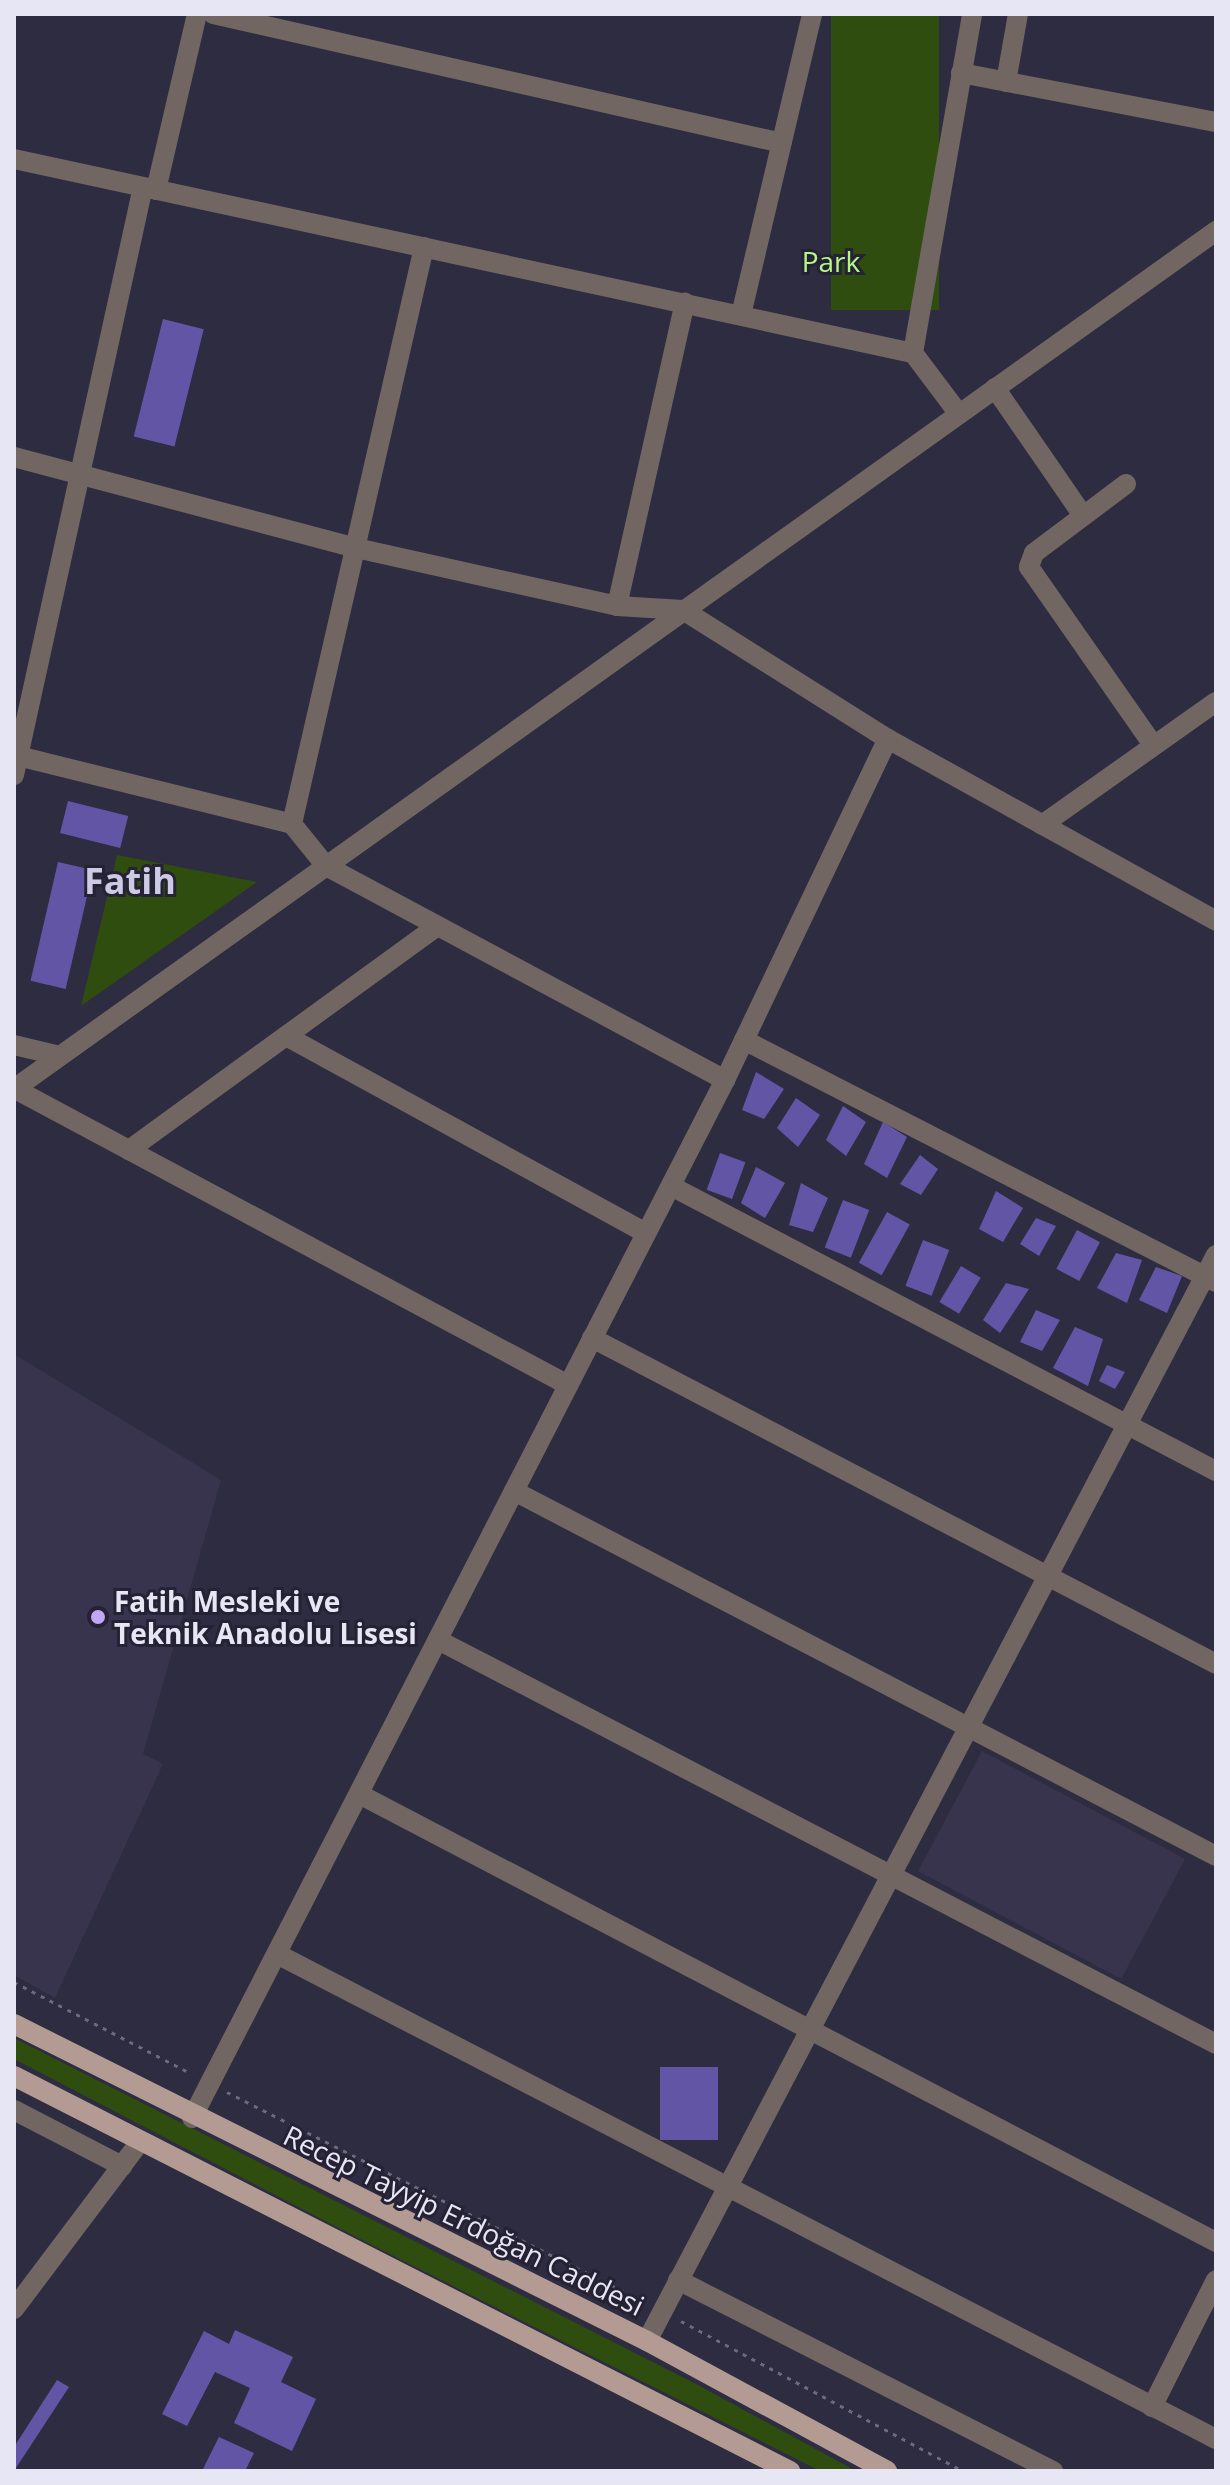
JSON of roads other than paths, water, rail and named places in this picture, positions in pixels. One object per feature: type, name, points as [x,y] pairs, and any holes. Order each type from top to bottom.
[{"type":"main road","name":"Recep Tayyip Erdoğan Caddesi","points":[[14,2024],[192,2118],[647,2341],[887,2471]]},
{"type":"main road","points":[[14,2076],[790,2471]]},
{"type":"street","points":[[197,14],[149,188],[15,762],[292,824],[326,866],[725,1080]]},
{"type":"street","points":[[213,14],[782,143]]},
{"type":"street","points":[[741,315],[812,14]]},
{"type":"street","points":[[913,353],[972,14]]},
{"type":"street","points":[[1006,82],[1018,14]]},
{"type":"street","points":[[961,73],[1216,122]]},
{"type":"street","points":[[14,159],[913,353],[959,414]]},
{"type":"street","points":[[568,1385],[14,1089],[995,388],[1214,236]]},
{"type":"street","points":[[292,824],[424,247]]},
{"type":"street","points":[[617,606],[685,303]]},
{"type":"street","points":[[995,388],[1082,514]]},
{"type":"street","points":[[14,457],[81,472],[356,548],[617,606],[683,610],[888,739],[1216,921]]},
{"type":"street","points":[[1126,484],[1082,514],[1034,553],[1032,580],[1153,745]]},
{"type":"street","points":[[1042,825],[1216,702]]},
{"type":"street","points":[[192,2118],[725,1080],[888,739]]},
{"type":"street","points":[[129,1150],[437,926]]},
{"type":"street","points":[[286,1036],[646,1233]]},
{"type":"street","points":[[744,1040],[1210,1280]]},
{"type":"street","points":[[14,1045],[60,1056]]},
{"type":"street","points":[[671,1186],[1216,1471]]},
{"type":"street","points":[[647,2341],[664,2312],[724,2185],[1127,1424],[1210,1280],[1216,1255]]},
{"type":"street","points":[[592,1338],[1216,1664]]},
{"type":"street","points":[[514,1491],[1216,1856]]},
{"type":"street","points":[[438,1640],[1216,2044]]},
{"type":"street","points":[[359,1794],[1216,2242]]},
{"type":"street","points":[[277,1954],[1216,2439]]},
{"type":"street","points":[[14,2110],[122,2166]]},
{"type":"street","points":[[14,2309],[140,2142]]},
{"type":"street","points":[[14,2275],[32,2286]]},
{"type":"street","points":[[678,2280],[1053,2471]]},
{"type":"street","points":[[1152,2407],[1216,2280]]},
{"type":"place","name":"Fatih Mesleki ve Teknik Anadolu Lisesi","points":[[98,1617]]},
{"type":"district","name":"Fatih","points":[[130,881]]},
{"type":"park label","name":"Park","points":[[831,261]]}]
